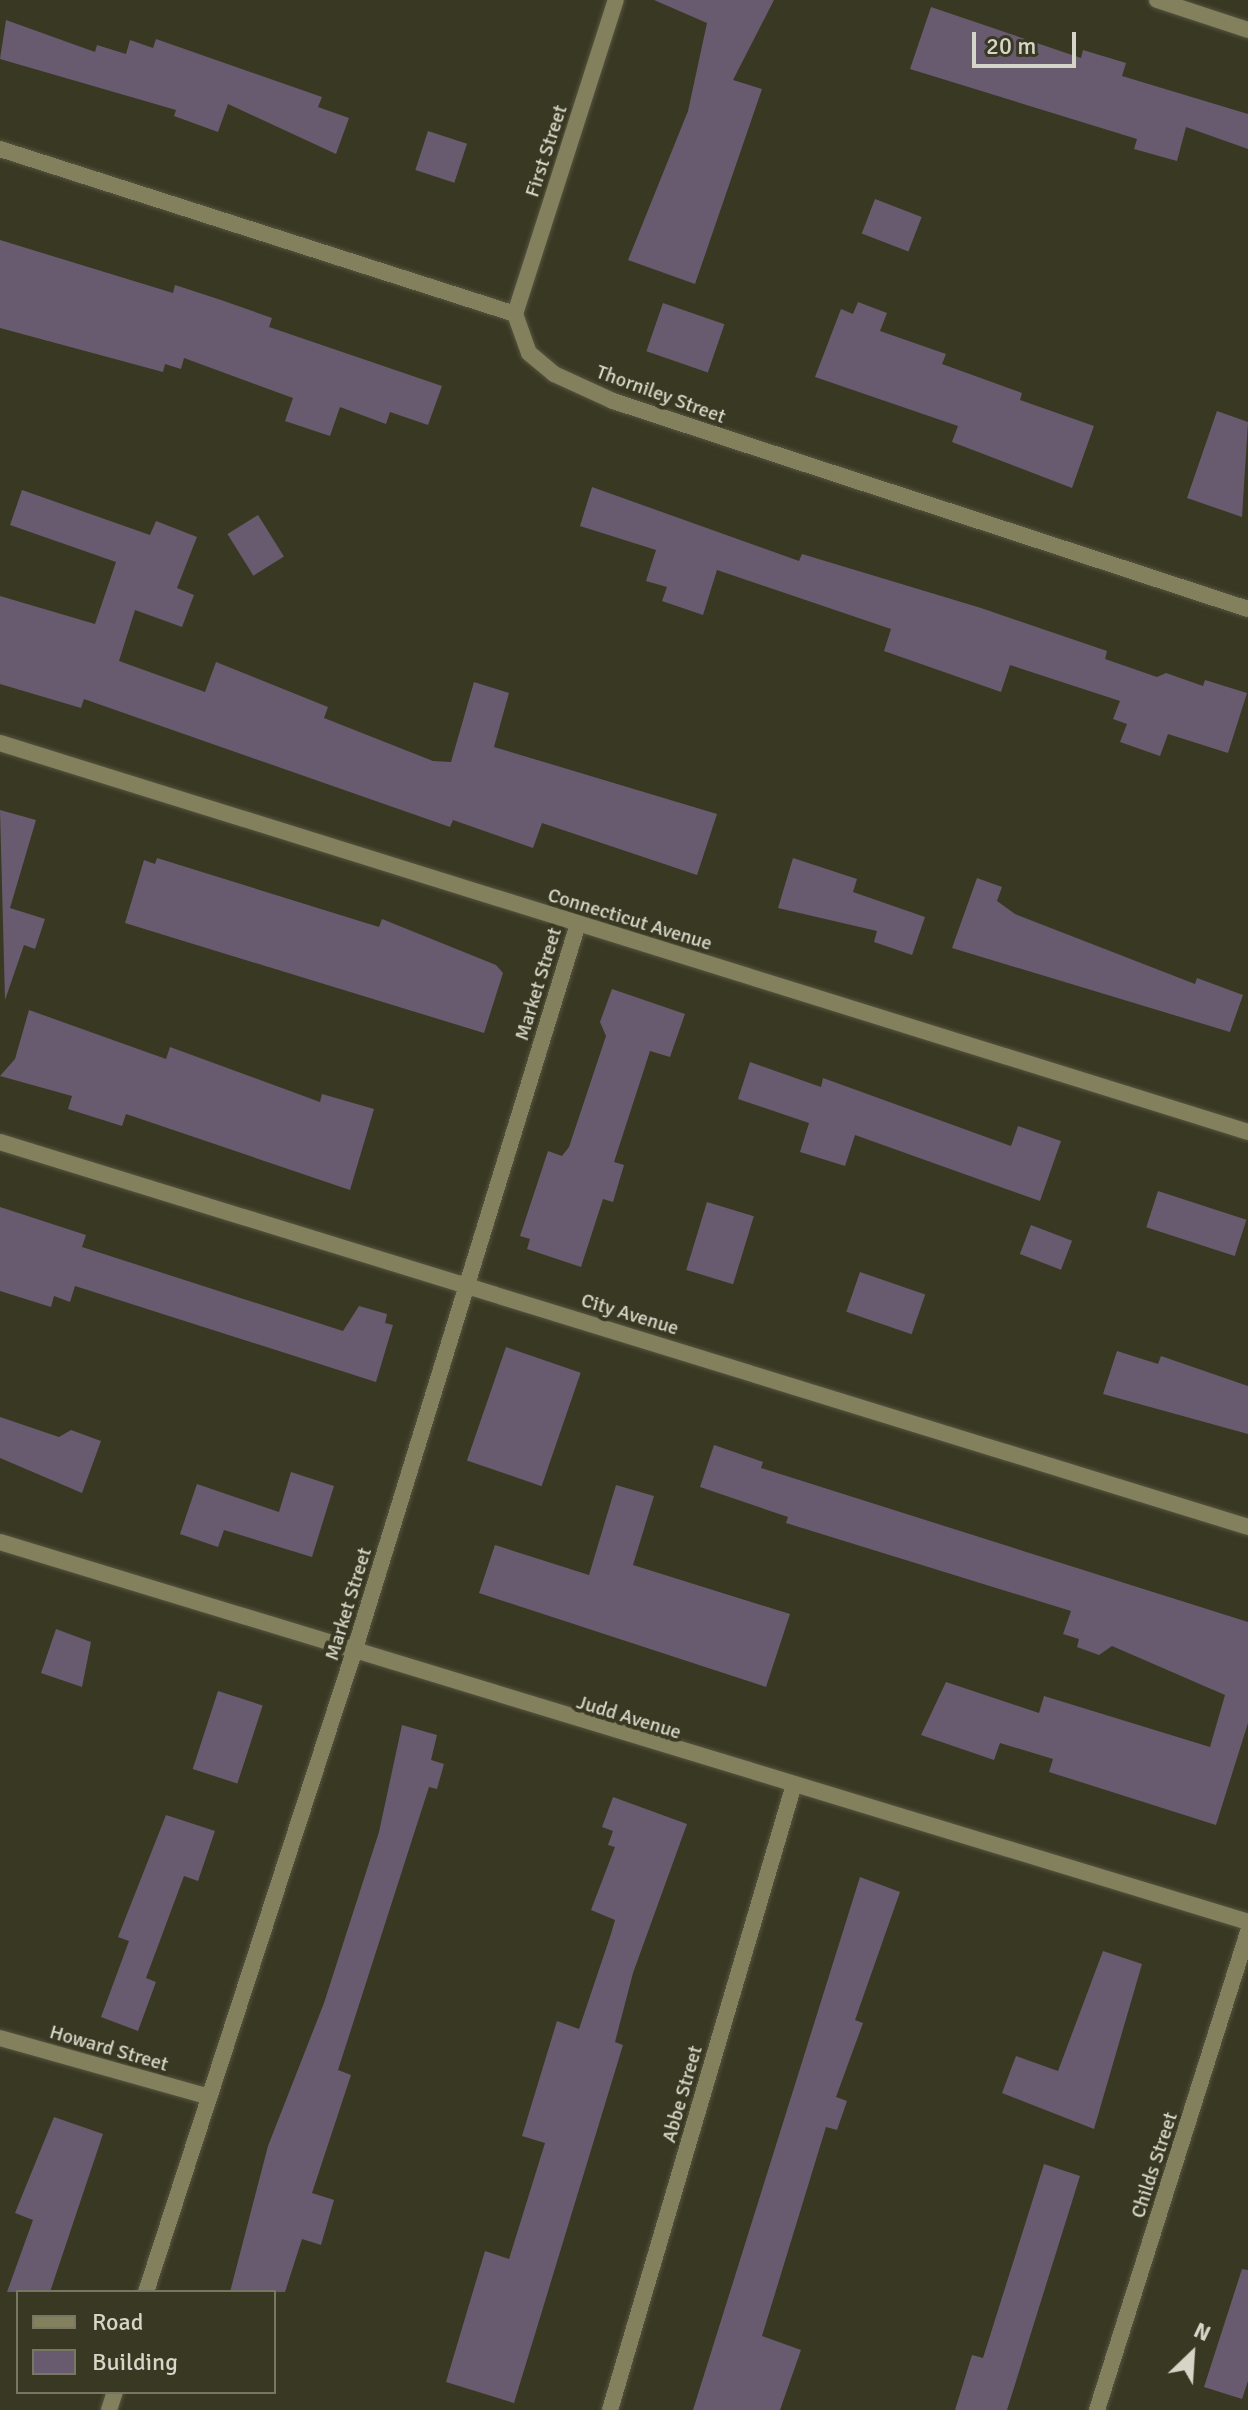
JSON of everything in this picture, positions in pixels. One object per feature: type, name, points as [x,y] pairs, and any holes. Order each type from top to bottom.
[{"type":"street","name":"First Street","points":[[515,314],[616,0]]},
{"type":"street","points":[[1157,0],[1248,30]]},
{"type":"street","points":[[0,149],[515,314]]},
{"type":"street","name":"Thorniley Street","points":[[515,314],[529,353],[554,374],[613,401],[1248,609]]},
{"type":"street","name":"Connecticut Avenue","points":[[0,743],[1248,1132]]},
{"type":"street","name":"Market Street","points":[[147,2290],[207,2096],[354,1652],[578,924]]},
{"type":"street","name":"City Avenue","points":[[0,1142],[1248,1527]]},
{"type":"street","name":"Judd Avenue","points":[[0,1542],[793,1788],[1248,1922]]},
{"type":"street","name":"Abbe Street","points":[[610,2410],[793,1788]]},
{"type":"street","name":"Childs Street","points":[[1097,2410],[1248,1932]]},
{"type":"street","name":"Howard Street","points":[[0,2038],[207,2096]]},
{"type":"building","points":[[654,0],[774,0],[733,80],[762,89],[695,284],[628,260],[688,111],[707,23]]},
{"type":"building","points":[[931,7],[1081,58],[1083,50],[1126,63],[1122,76],[1248,114],[1248,149],[1186,127],[1177,161],[1134,149],[1137,139],[910,69]]},
{"type":"building","points":[[6,20],[95,52],[97,45],[126,54],[130,40],[153,48],[156,39],[322,97],[318,107],[349,118],[336,154],[228,104],[218,132],[174,116],[176,110],[0,59]]},
{"type":"building","points":[[428,131],[467,144],[454,183],[415,170]]},
{"type":"building","points":[[875,199],[922,217],[908,251],[862,234]]},
{"type":"building","points":[[0,240],[173,293],[175,285],[221,300],[272,318],[269,327],[442,386],[428,425],[390,412],[386,424],[340,407],[330,436],[285,421],[293,398],[184,358],[181,369],[165,364],[163,372],[0,328]]},
{"type":"building","points":[[858,302],[887,313],[880,331],[946,354],[942,364],[1022,393],[1020,400],[1094,426],[1072,488],[952,442],[958,426],[815,377],[841,309],[853,314]]},
{"type":"building","points":[[663,303],[724,324],[708,372],[646,351]]},
{"type":"building","points":[[1217,411],[1248,422],[1242,517],[1187,498]]},
{"type":"building","points":[[592,487],[799,561],[802,554],[981,608],[1107,651],[1105,659],[1157,677],[1166,673],[1203,686],[1205,680],[1247,693],[1228,753],[1168,734],[1160,756],[1120,742],[1127,724],[1113,719],[1120,701],[1010,665],[1001,692],[884,651],[891,629],[717,570],[703,615],[662,601],[667,587],[646,581],[656,550],[580,526]]},
{"type":"building","points":[[22,490],[150,535],[156,521],[197,537],[177,588],[194,595],[182,627],[135,610],[119,661],[205,692],[216,662],[328,707],[324,718],[433,761],[451,762],[474,682],[509,693],[494,747],[717,814],[697,875],[542,823],[533,848],[453,820],[450,827],[84,699],[81,708],[0,684],[0,596],[95,624],[116,562],[10,525]]},
{"type":"building","points":[[258,515],[284,557],[253,576],[227,534]]},
{"type":"building","points":[[0,810],[36,820],[10,908],[45,919],[35,949],[24,945],[5,1000]]},
{"type":"building","points":[[157,858],[379,927],[382,919],[496,965],[503,973],[484,1033],[125,923],[144,860],[155,864]]},
{"type":"building","points":[[793,858],[857,879],[853,892],[925,917],[912,955],[874,942],[877,931],[778,908]]},
{"type":"building","points":[[977,878],[1002,887],[997,901],[1015,914],[1195,984],[1197,978],[1243,995],[1230,1032],[952,948]]},
{"type":"building","points":[[612,989],[685,1014],[670,1057],[650,1051],[614,1162],[624,1165],[613,1202],[603,1199],[581,1267],[527,1249],[530,1239],[520,1236],[548,1151],[562,1156],[569,1147],[606,1036],[600,1022]]},
{"type":"building","points":[[29,1010],[166,1059],[170,1047],[320,1102],[322,1094],[374,1109],[350,1190],[126,1114],[122,1126],[68,1109],[72,1096],[0,1076],[15,1059]]},
{"type":"building","points":[[750,1062],[821,1087],[823,1078],[1011,1146],[1018,1126],[1061,1141],[1040,1201],[855,1135],[845,1166],[800,1152],[809,1123],[738,1099]]},
{"type":"building","points":[[1158,1191],[1246,1220],[1235,1256],[1146,1227]]},
{"type":"building","points":[[707,1202],[754,1216],[733,1284],[686,1270]]},
{"type":"building","points":[[0,1207],[86,1235],[82,1247],[343,1331],[359,1306],[387,1314],[385,1323],[393,1325],[376,1382],[75,1286],[70,1302],[54,1296],[51,1307],[0,1291]]},
{"type":"building","points":[[1031,1225],[1072,1241],[1061,1270],[1020,1254]]},
{"type":"building","points":[[860,1272],[925,1294],[912,1334],[846,1312]]},
{"type":"building","points":[[506,1347],[581,1373],[542,1486],[467,1460]]},
{"type":"building","points":[[1117,1351],[1158,1364],[1161,1356],[1248,1386],[1248,1434],[1103,1394]]},
{"type":"building","points":[[0,1417],[59,1437],[71,1430],[101,1441],[82,1493],[0,1458]]},
{"type":"building","points":[[714,1445],[763,1462],[761,1468],[1248,1622],[1248,1723],[1216,1825],[1049,1772],[1053,1759],[1000,1743],[994,1760],[921,1735],[946,1682],[1039,1713],[1044,1696],[1210,1747],[1225,1695],[1112,1646],[1099,1655],[1077,1647],[1079,1639],[1063,1634],[1071,1611],[786,1523],[788,1517],[700,1487]]},
{"type":"building","points":[[291,1472],[334,1486],[312,1557],[224,1530],[218,1547],[180,1534],[197,1484],[279,1512]]},
{"type":"building","points":[[616,1485],[654,1496],[633,1565],[790,1614],[766,1687],[479,1593],[495,1545],[589,1575]]},
{"type":"building","points":[[56,1629],[91,1642],[82,1687],[41,1673]]},
{"type":"building","points":[[218,1691],[263,1706],[237,1784],[193,1769]]},
{"type":"building","points":[[402,1725],[437,1735],[431,1760],[444,1764],[437,1789],[429,1787],[338,2070],[351,2075],[312,2193],[334,2200],[321,2245],[302,2239],[285,2292],[231,2290],[268,2146],[324,2003],[379,1832]]},
{"type":"building","points":[[613,1797],[687,1824],[633,1973],[615,2042],[623,2045],[514,2403],[446,2382],[485,2251],[509,2259],[545,2143],[522,2136],[557,2021],[579,2029],[615,1920],[591,1910],[615,1847],[608,1845],[613,1831],[602,1827]]},
{"type":"building","points":[[166,1815],[215,1831],[198,1881],[184,1876],[146,1978],[156,1982],[138,2031],[101,2017],[129,1941],[118,1937]]},
{"type":"building","points":[[860,1877],[900,1892],[855,2020],[863,2023],[836,2097],[847,2101],[837,2130],[826,2127],[762,2336],[801,2350],[780,2410],[693,2410]]},
{"type":"building","points":[[1103,1951],[1142,1964],[1094,2129],[1002,2093],[1016,2056],[1058,2071]]},
{"type":"building","points":[[54,2117],[103,2134],[51,2290],[7,2292],[33,2220],[15,2213]]},
{"type":"building","points":[[1044,2164],[1080,2176],[1007,2410],[955,2410],[972,2355],[983,2358]]},
{"type":"building","points":[[1242,2269],[1248,2270],[1248,2381],[1242,2399],[1204,2387]]}]
